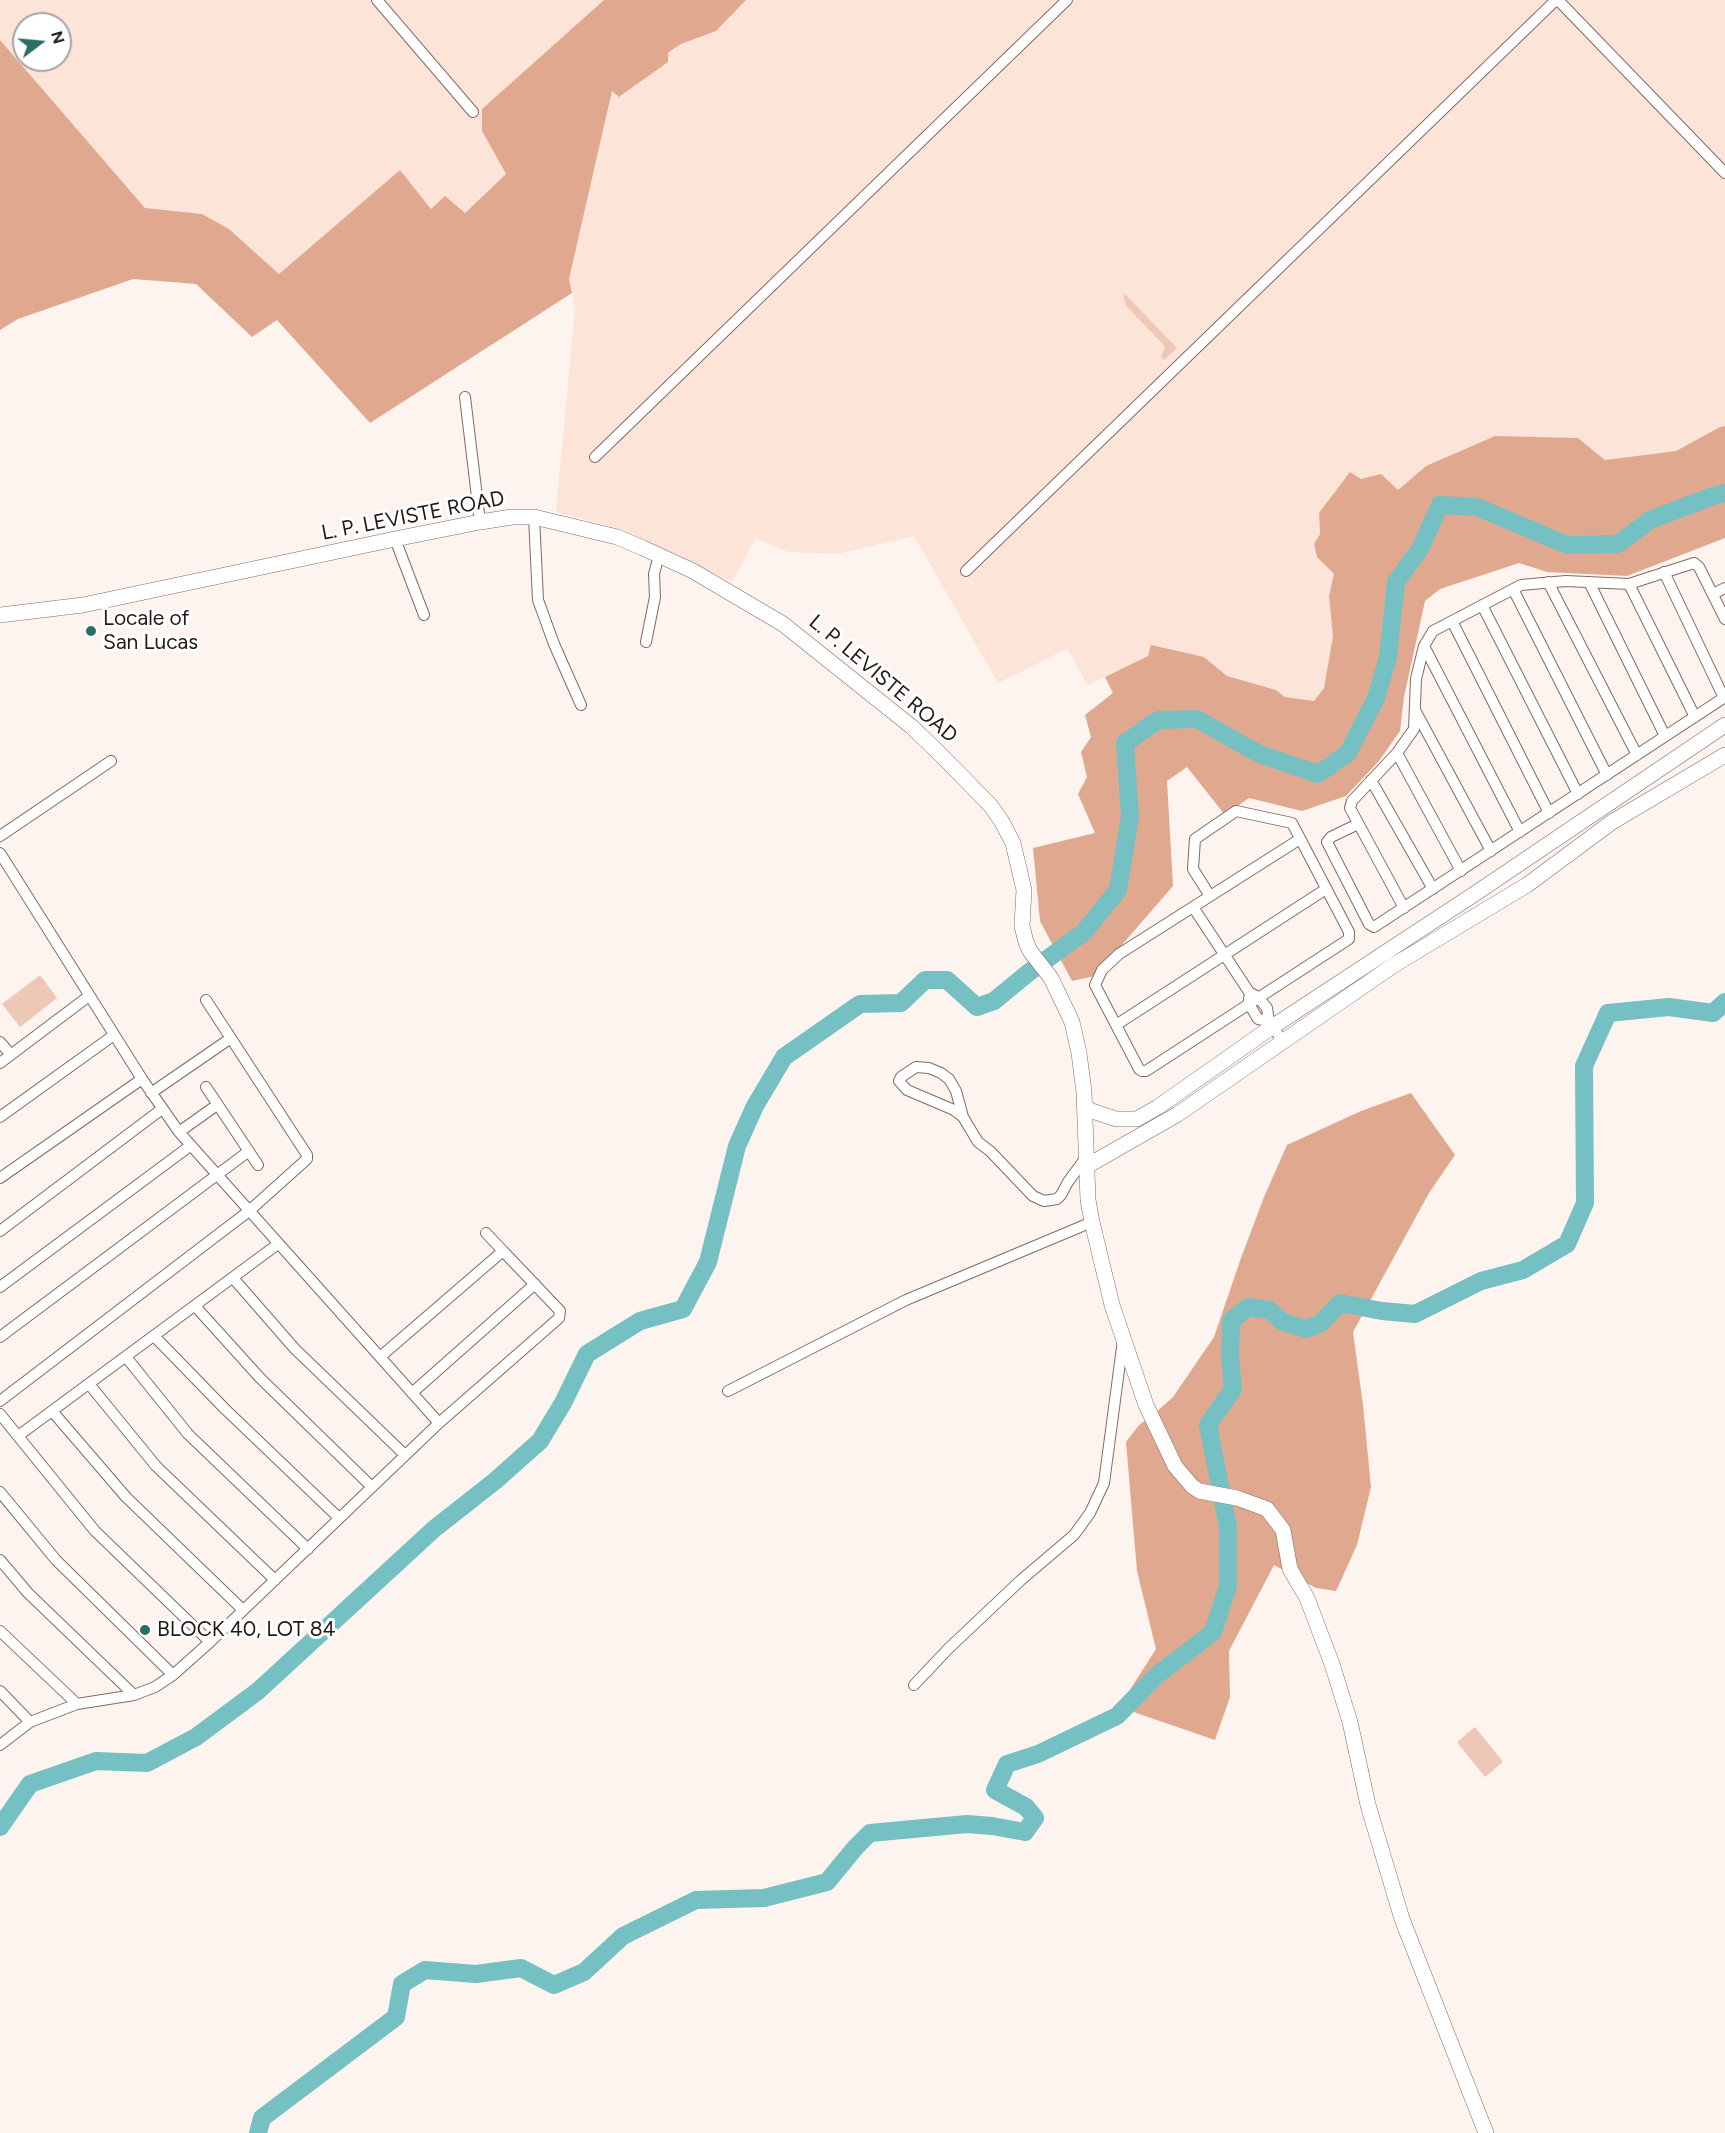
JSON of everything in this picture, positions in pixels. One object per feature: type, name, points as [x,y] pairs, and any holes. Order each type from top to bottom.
[{"type":"main road","name":"L. P. LEVISTE ROAD","points":[[0,615],[83,605],[395,538],[512,517],[534,517],[617,537],[693,572],[773,618],[809,642],[912,727],[991,806],[1013,843],[1024,890],[1022,926],[1026,942],[1030,951],[1051,978],[1072,1022],[1080,1053],[1088,1200],[1092,1222],[1112,1305],[1146,1405],[1175,1466],[1199,1491],[1237,1498],[1267,1509],[1283,1530],[1290,1569],[1306,1598],[1344,1702],[1368,1805],[1402,1919],[1486,2133]]},
{"type":"main road","points":[[1084,1106],[1116,1119],[1137,1119],[1158,1107],[1271,1024],[1473,895],[1725,725]]},
{"type":"main road","points":[[1087,1161],[1145,1135],[1178,1114],[1394,965],[1527,885],[1612,822],[1725,755]]},
{"type":"main road","points":[[1137,1119],[1145,1135]]},
{"type":"street","points":[[377,0],[473,112]]},
{"type":"street","points":[[595,457],[1067,0]]},
{"type":"street","points":[[966,571],[1557,0],[1725,173]]},
{"type":"street","points":[[465,397],[480,522]]},
{"type":"street","points":[[534,517],[538,600],[554,644],[581,705]]},
{"type":"street","points":[[395,538],[424,615]]},
{"type":"street","points":[[646,642],[655,597],[654,574],[659,555]]},
{"type":"street","points":[[1404,908],[1351,811],[1350,804],[1397,753],[1414,729],[1416,679],[1424,646],[1432,631],[1521,585],[1548,582],[1629,584],[1691,563],[1697,564],[1725,619]]},
{"type":"street","points":[[1358,824],[1330,837],[1327,842],[1369,924],[1376,927],[1724,698],[1664,572]]},
{"type":"street","points":[[1548,582],[1637,755]]},
{"type":"street","points":[[1589,582],[1665,736]]},
{"type":"street","points":[[1629,584],[1695,717]]},
{"type":"street","points":[[1713,594],[1725,588]]},
{"type":"street","points":[[1513,589],[1607,775]]},
{"type":"street","points":[[1482,605],[1578,794]]},
{"type":"street","points":[[1452,621],[1549,813]]},
{"type":"street","points":[[1424,646],[1520,832]]},
{"type":"street","points":[[1414,710],[1491,851]]},
{"type":"street","points":[[1397,753],[1461,871]]},
{"type":"street","points":[[0,836],[111,761]]},
{"type":"street","points":[[1371,780],[1432,889]]},
{"type":"street","points":[[1210,896],[1193,869],[1195,839],[1236,811],[1292,823],[1300,838],[1326,890],[1349,932],[1349,939],[1254,994],[1249,1004],[1144,1071],[1139,1069],[1095,985],[1102,970],[1119,954],[1193,907],[1300,838]]},
{"type":"street","points":[[0,853],[141,1079],[179,1132],[439,1423]]},
{"type":"street","points":[[1116,1026],[1326,890]]},
{"type":"street","points":[[1193,907],[1225,955],[1267,1008],[1271,1024],[1283,1042]]},
{"type":"street","points":[[0,1063],[89,996]]},
{"type":"street","points":[[0,1401],[249,1211],[308,1157],[206,1000]]},
{"type":"street","points":[[1249,1004],[1258,1019],[1271,1024]]},
{"type":"street","points":[[0,1117],[114,1035]]},
{"type":"street","points":[[151,1093],[231,1038]]},
{"type":"street","points":[[0,1042],[11,1055]]},
{"type":"street","points":[[963,1117],[954,1110],[907,1090],[899,1082],[901,1077],[916,1067],[929,1068],[949,1079],[956,1091],[963,1117],[978,1142],[990,1150],[1033,1196],[1044,1201],[1057,1199],[1068,1182],[1087,1161]]},
{"type":"street","points":[[0,1178],[141,1079]]},
{"type":"street","points":[[206,1087],[258,1165]]},
{"type":"street","points":[[179,1132],[217,1105]]},
{"type":"street","points":[[0,1232],[162,1109]]},
{"type":"street","points":[[0,1287],[190,1146]]},
{"type":"street","points":[[0,1337],[249,1151]]},
{"type":"street","points":[[728,1391],[906,1300],[1092,1222]]},
{"type":"street","points":[[0,1745],[30,1722],[77,1704],[134,1695],[155,1687],[173,1675],[439,1423],[559,1318],[560,1311],[486,1233]]},
{"type":"street","points":[[18,1436],[278,1244]]},
{"type":"street","points":[[380,1357],[503,1251]]},
{"type":"street","points":[[233,1278],[295,1349],[405,1455]]},
{"type":"street","points":[[412,1393],[535,1284]]},
{"type":"street","points":[[195,1306],[260,1378],[372,1487]]},
{"type":"street","points":[[154,1336],[225,1409],[339,1518]]},
{"type":"street","points":[[914,1686],[948,1649],[1074,1535],[1090,1513],[1104,1483],[1123,1340]]},
{"type":"street","points":[[126,1357],[188,1434],[308,1549]]},
{"type":"street","points":[[89,1384],[156,1467],[275,1580]]},
{"type":"street","points":[[52,1411],[126,1497],[243,1610]]},
{"type":"street","points":[[0,1414],[95,1531],[210,1642]]},
{"type":"street","points":[[0,1492],[56,1560],[173,1675]]},
{"type":"street","points":[[0,1560],[28,1593],[134,1695]]},
{"type":"street","points":[[0,1631],[77,1704]]},
{"type":"street","points":[[0,1691],[30,1722]]},
{"type":"shaded area","points":[[0,0],[604,0],[482,109],[482,131],[506,174],[464,213],[431,209],[400,170],[279,274],[229,229],[202,214],[145,208],[28,72],[72,72],[72,12],[12,12],[12,54],[0,40]]},
{"type":"shaded area","points":[[604,0],[746,0],[716,31],[681,44],[668,53],[668,62],[619,97],[612,91],[569,279],[572,293],[370,423],[277,320],[252,337],[196,284],[133,279],[18,319],[0,330],[0,40],[12,54],[12,72],[28,72],[145,208],[202,214],[229,229],[279,274],[400,170],[431,209],[445,196],[465,213],[506,174],[482,131],[482,109]]},
{"type":"shaded area","points":[[746,0],[1725,0],[1725,426],[1676,451],[1605,460],[1578,438],[1426,466],[1398,490],[1319,513],[1320,535],[1314,544],[1317,557],[1334,574],[1329,596],[1333,636],[1324,688],[1314,701],[1285,697],[1276,690],[1227,676],[1204,657],[1151,646],[1148,656],[1088,685],[1067,649],[998,683],[914,536],[838,554],[788,552],[756,538],[732,582],[617,528],[556,512],[575,310],[569,279],[612,90],[620,97],[668,62],[668,54],[681,44],[716,31]]},
{"type":"shaded area","points":[[1123,292],[1177,348],[1164,360],[1161,356],[1165,349],[1163,344],[1126,306]]},
{"type":"shaded area","points":[[1725,426],[1725,538],[1627,576],[1547,572],[1519,563],[1440,589],[1425,601],[1404,697],[1400,731],[1379,761],[1346,796],[1302,811],[1249,798],[1225,815],[1187,767],[1167,781],[1173,886],[1095,976],[1072,981],[1040,921],[1033,848],[1095,833],[1078,794],[1087,777],[1081,752],[1091,737],[1085,715],[1113,693],[1105,677],[1148,656],[1151,645],[1204,657],[1227,676],[1276,690],[1285,697],[1314,701],[1324,688],[1333,636],[1329,596],[1334,574],[1317,557],[1314,544],[1320,534],[1319,513],[1350,472],[1361,479],[1381,474],[1398,490],[1426,466],[1495,436],[1578,438],[1605,460],[1676,451]]},
{"type":"shaded area","points":[[40,975],[57,998],[20,1027],[2,1004]]},
{"type":"shaded area","points":[[1411,1093],[1455,1155],[1429,1193],[1353,1332],[1371,1487],[1357,1545],[1336,1591],[1316,1588],[1274,1565],[1229,1651],[1230,1697],[1215,1740],[1119,1707],[1156,1649],[1137,1571],[1126,1442],[1139,1425],[1173,1397],[1214,1337],[1264,1197],[1287,1145],[1361,1111]]},
{"type":"shaded area","points":[[1475,1727],[1503,1762],[1485,1777],[1457,1742]]},
{"type":"waterway","points":[[0,1827],[30,1784],[96,1761],[147,1763],[196,1737],[258,1691],[434,1529],[495,1481],[540,1441],[563,1403],[587,1354],[640,1321],[683,1309],[708,1262],[737,1146],[755,1106],[784,1057],[860,1004],[901,1003],[925,980],[947,980],[977,1007],[994,1001],[1084,932],[1118,890],[1130,817],[1125,743],[1158,720],[1197,719],[1259,754],[1318,774],[1348,753],[1376,698],[1388,657],[1396,582],[1420,549],[1440,505],[1477,507],[1567,545],[1618,544],[1650,520],[1725,493]]},
{"type":"waterway","points":[[258,2133],[262,2118],[396,2017],[402,1984],[425,1970],[476,1974],[521,1968],[554,1985],[584,1972],[623,1936],[696,1900],[764,1898],[827,1882],[870,1833],[967,1824],[1025,1832],[1035,1818],[1026,1807],[995,1790],[1007,1764],[1038,1754],[1117,1716],[1156,1676],[1213,1632],[1228,1586],[1228,1526],[1208,1425],[1233,1389],[1230,1357],[1231,1321],[1248,1307],[1269,1310],[1283,1322],[1306,1329],[1321,1323],[1340,1303],[1382,1311],[1415,1314],[1481,1281],[1523,1270],[1567,1244],[1585,1203],[1584,1066],[1608,1013],[1669,1007],[1713,1013],[1725,1002]]},
{"type":"place","name":"Locale of San Lucas","points":[[91,631]]},
{"type":"place","name":"BLOCK 40, LOT 84","points":[[145,1630]]}]
